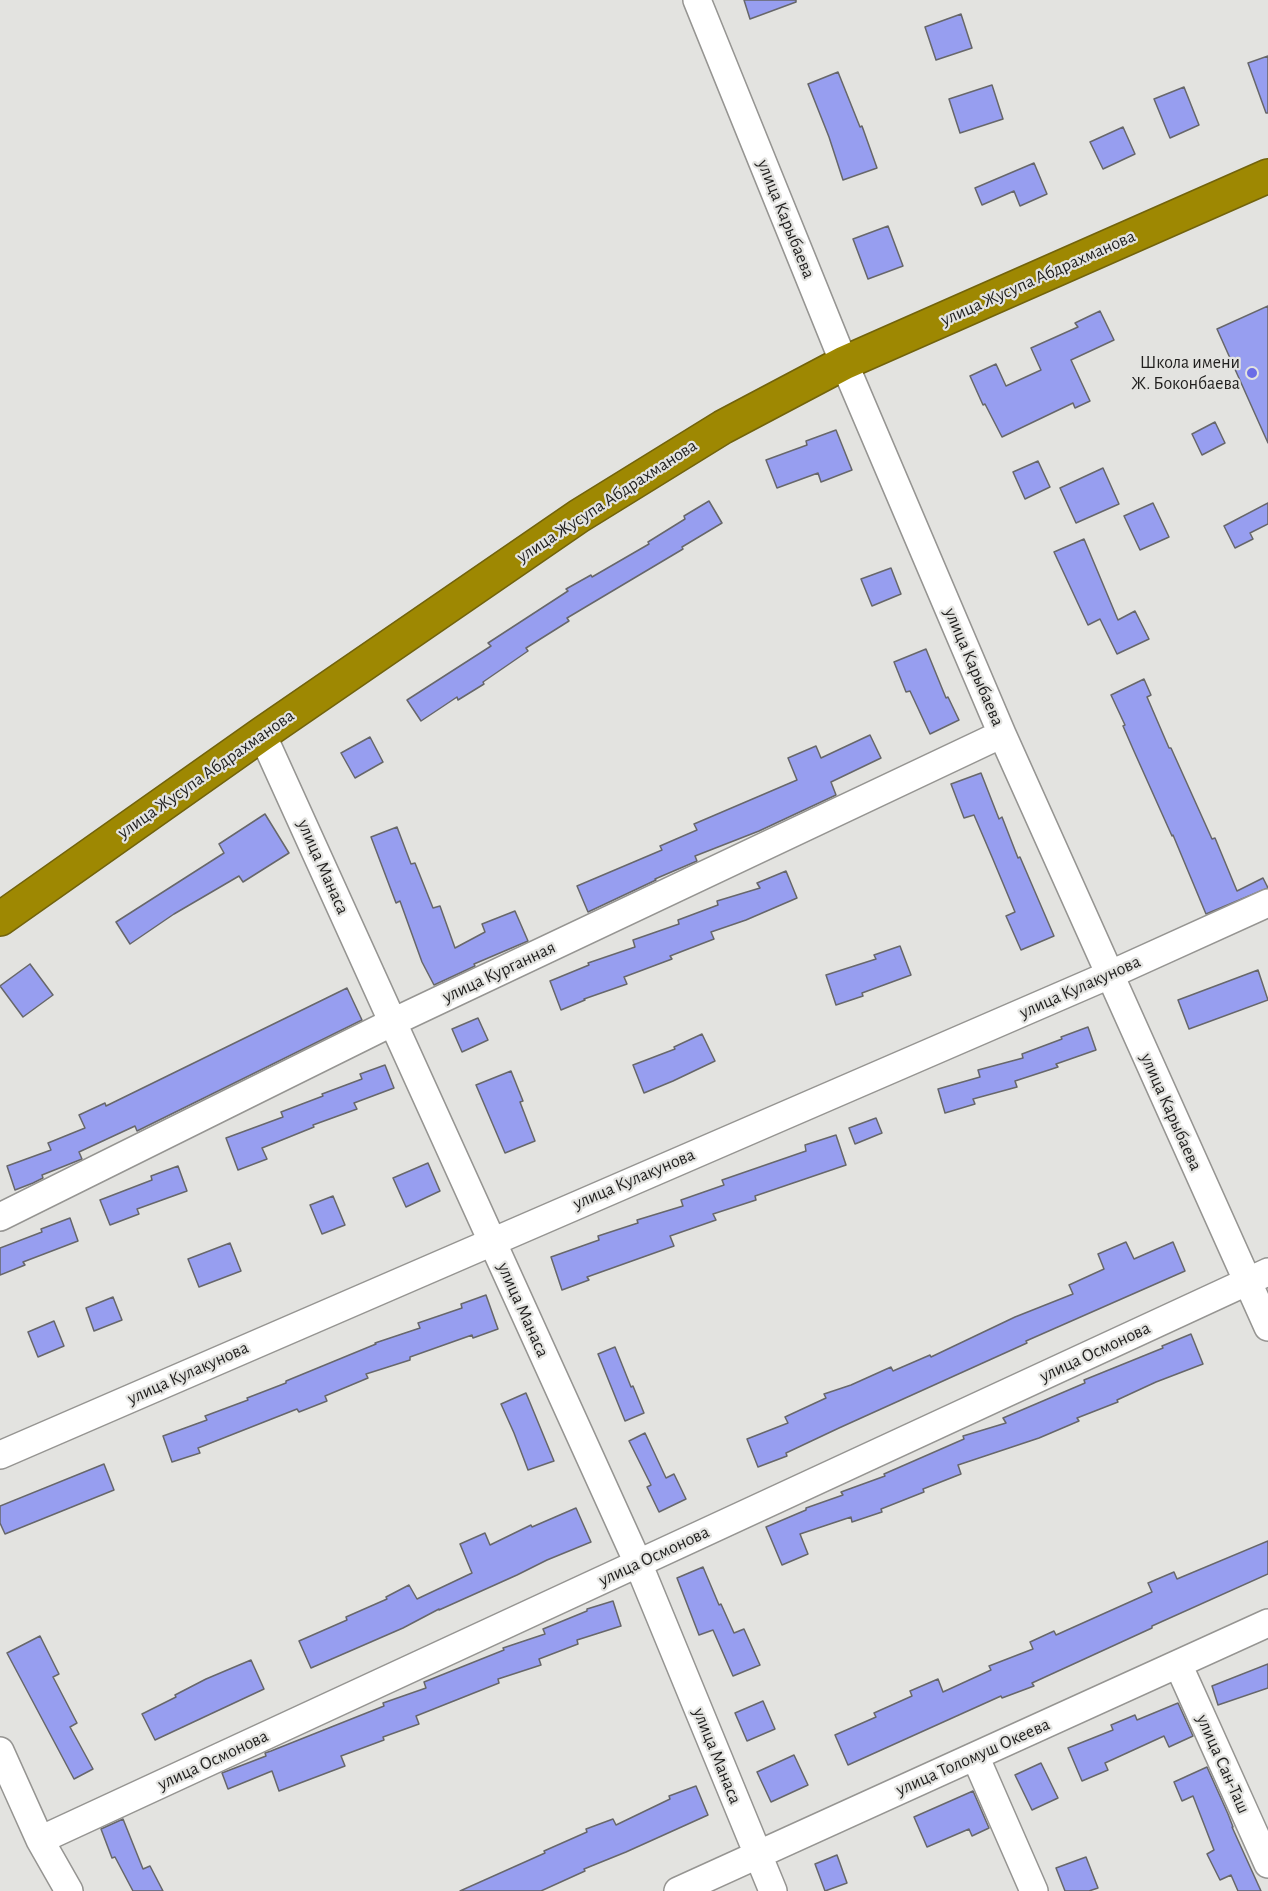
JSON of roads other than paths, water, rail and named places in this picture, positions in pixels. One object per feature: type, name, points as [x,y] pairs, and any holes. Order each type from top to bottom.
[{"type":"highway","name":"улица Жусупа Абдрахманова","points":[[0,919],[262,734],[579,516],[723,427],[844,363],[1268,176]]},
{"type":"street","name":"улица Карыбаева","points":[[697,0],[844,363],[1002,734],[1109,975],[1258,1276],[1268,1327]]},
{"type":"street","name":"улица Манаса","points":[[262,734],[638,1563],[773,1891]]},
{"type":"street","name":"улица Курганная","points":[[0,1217],[393,1023],[1002,734]]},
{"type":"street","name":"улица Кулакунова","points":[[0,1455],[1109,975],[1268,903]]},
{"type":"street","name":"улица Осмонова","points":[[40,1840],[1258,1276]]},
{"type":"street","name":"улица Толомуш Океева","points":[[678,1891],[1268,1623]]},
{"type":"street","name":"улица Сан-Таш","points":[[1178,1664],[1268,1864]]},
{"type":"street","points":[[0,1751],[40,1840],[69,1891]]},
{"type":"street","points":[[975,1756],[1034,1891]]},
{"type":"place","name":"Школа имени Ж. Боконбаева","points":[[1252,373]]}]
